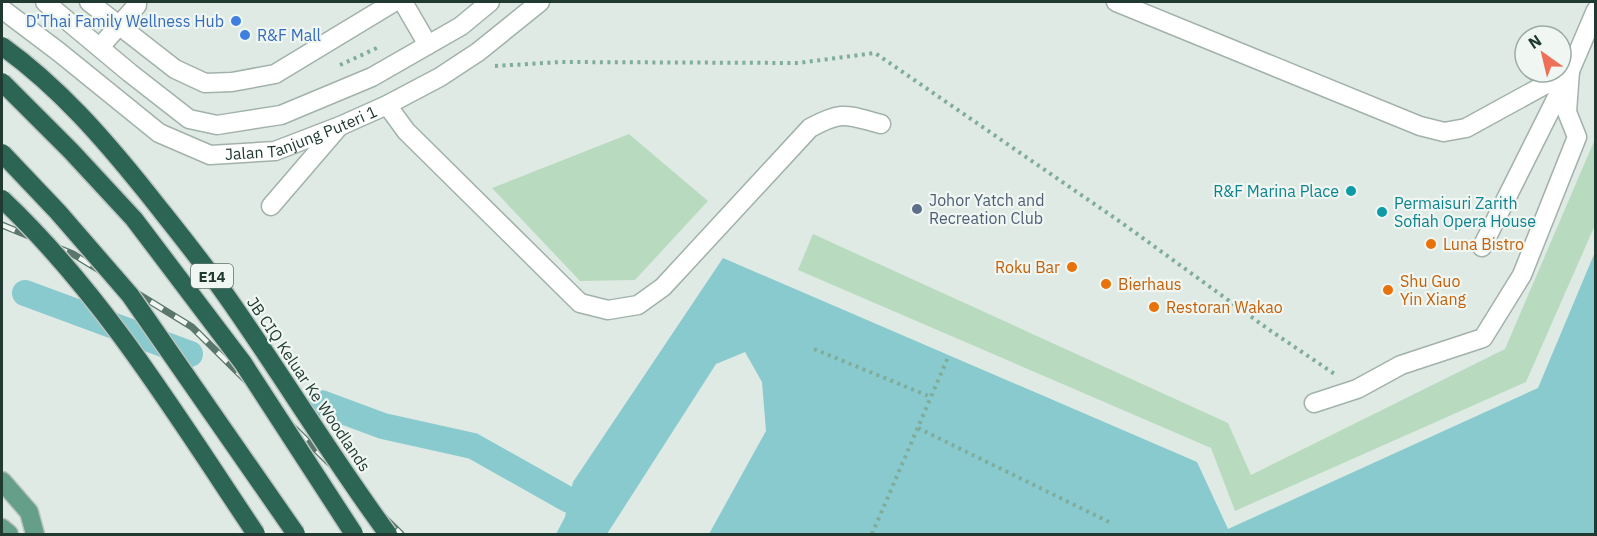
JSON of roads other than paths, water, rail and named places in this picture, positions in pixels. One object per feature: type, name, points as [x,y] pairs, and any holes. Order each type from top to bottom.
[{"type":"highway","name":"JB CIQ Keluar Ke Woodlands","points":[[2,46],[23,61],[63,97],[106,141],[225,294],[388,534]]},
{"type":"highway","name":"E14","points":[[2,82],[71,151],[134,219],[243,363],[354,534]]},
{"type":"highway","points":[[2,153],[58,212],[130,295],[296,534]]},
{"type":"highway","points":[[2,199],[29,225],[85,291],[155,382],[256,534]]},
{"type":"main road","points":[[2,481],[29,512],[35,534]]},
{"type":"main road","points":[[2,528],[9,534]]},
{"type":"street","name":"Jalan Tanjung Puteri 1","points":[[45,2],[189,119],[217,125],[281,115],[372,77],[461,26],[490,2]]},
{"type":"street","points":[[89,2],[175,69],[205,83],[232,82],[275,74],[394,2]]},
{"type":"street","points":[[403,2],[429,45]]},
{"type":"street","name":"Jalan Tanjung Puteri 1","points":[[2,9],[59,52],[159,134],[210,155],[275,151],[387,105],[440,78],[478,52],[540,2]]},
{"type":"street","points":[[1116,2],[1420,126],[1444,132],[1466,128],[1546,84]]},
{"type":"street","points":[[100,47],[137,5]]},
{"type":"street","points":[[1573,64],[1596,10]]},
{"type":"street","points":[[1482,247],[1564,84]]},
{"type":"street","points":[[1314,404],[1357,389],[1401,365],[1483,338],[1522,275],[1576,137],[1567,111],[1569,84]]},
{"type":"street","points":[[387,105],[406,131],[580,303],[608,310],[638,305],[663,287],[810,128],[826,119],[844,114],[881,124]]},
{"type":"street","points":[[271,206],[340,126]]},
{"type":"water","points":[[1595,252],[1595,534],[709,534],[766,431],[762,382],[745,352],[716,364],[607,534],[556,534],[565,517],[573,482],[723,258],[1197,462],[1228,529],[1538,388]]},
{"type":"waterway","points":[[25,293],[190,354]]},
{"type":"waterway","points":[[321,403],[383,426],[473,446],[569,500]]},
{"type":"railway","points":[[2,225],[73,254],[192,327],[401,534]]},
{"type":"place","name":"D'Thai Family Wellness Hub","points":[[236,21]]},
{"type":"place","name":"R&F Mall","points":[[245,35]]},
{"type":"place","name":"R&F Marina Place","points":[[1351,191]]},
{"type":"place","name":"Johor Yatch and Recreation Club","points":[[917,209]]},
{"type":"place","name":"Permaisuri Zarith Sofiah Opera House","points":[[1382,212]]},
{"type":"place","name":"Luna Bistro","points":[[1431,244]]},
{"type":"place","name":"Roku Bar","points":[[1072,267]]},
{"type":"place","name":"Bierhaus","points":[[1106,284]]},
{"type":"place","name":"Shu Guo Yin Xiang","points":[[1388,290]]},
{"type":"place","name":"Restoran Wakao","points":[[1154,307]]}]
